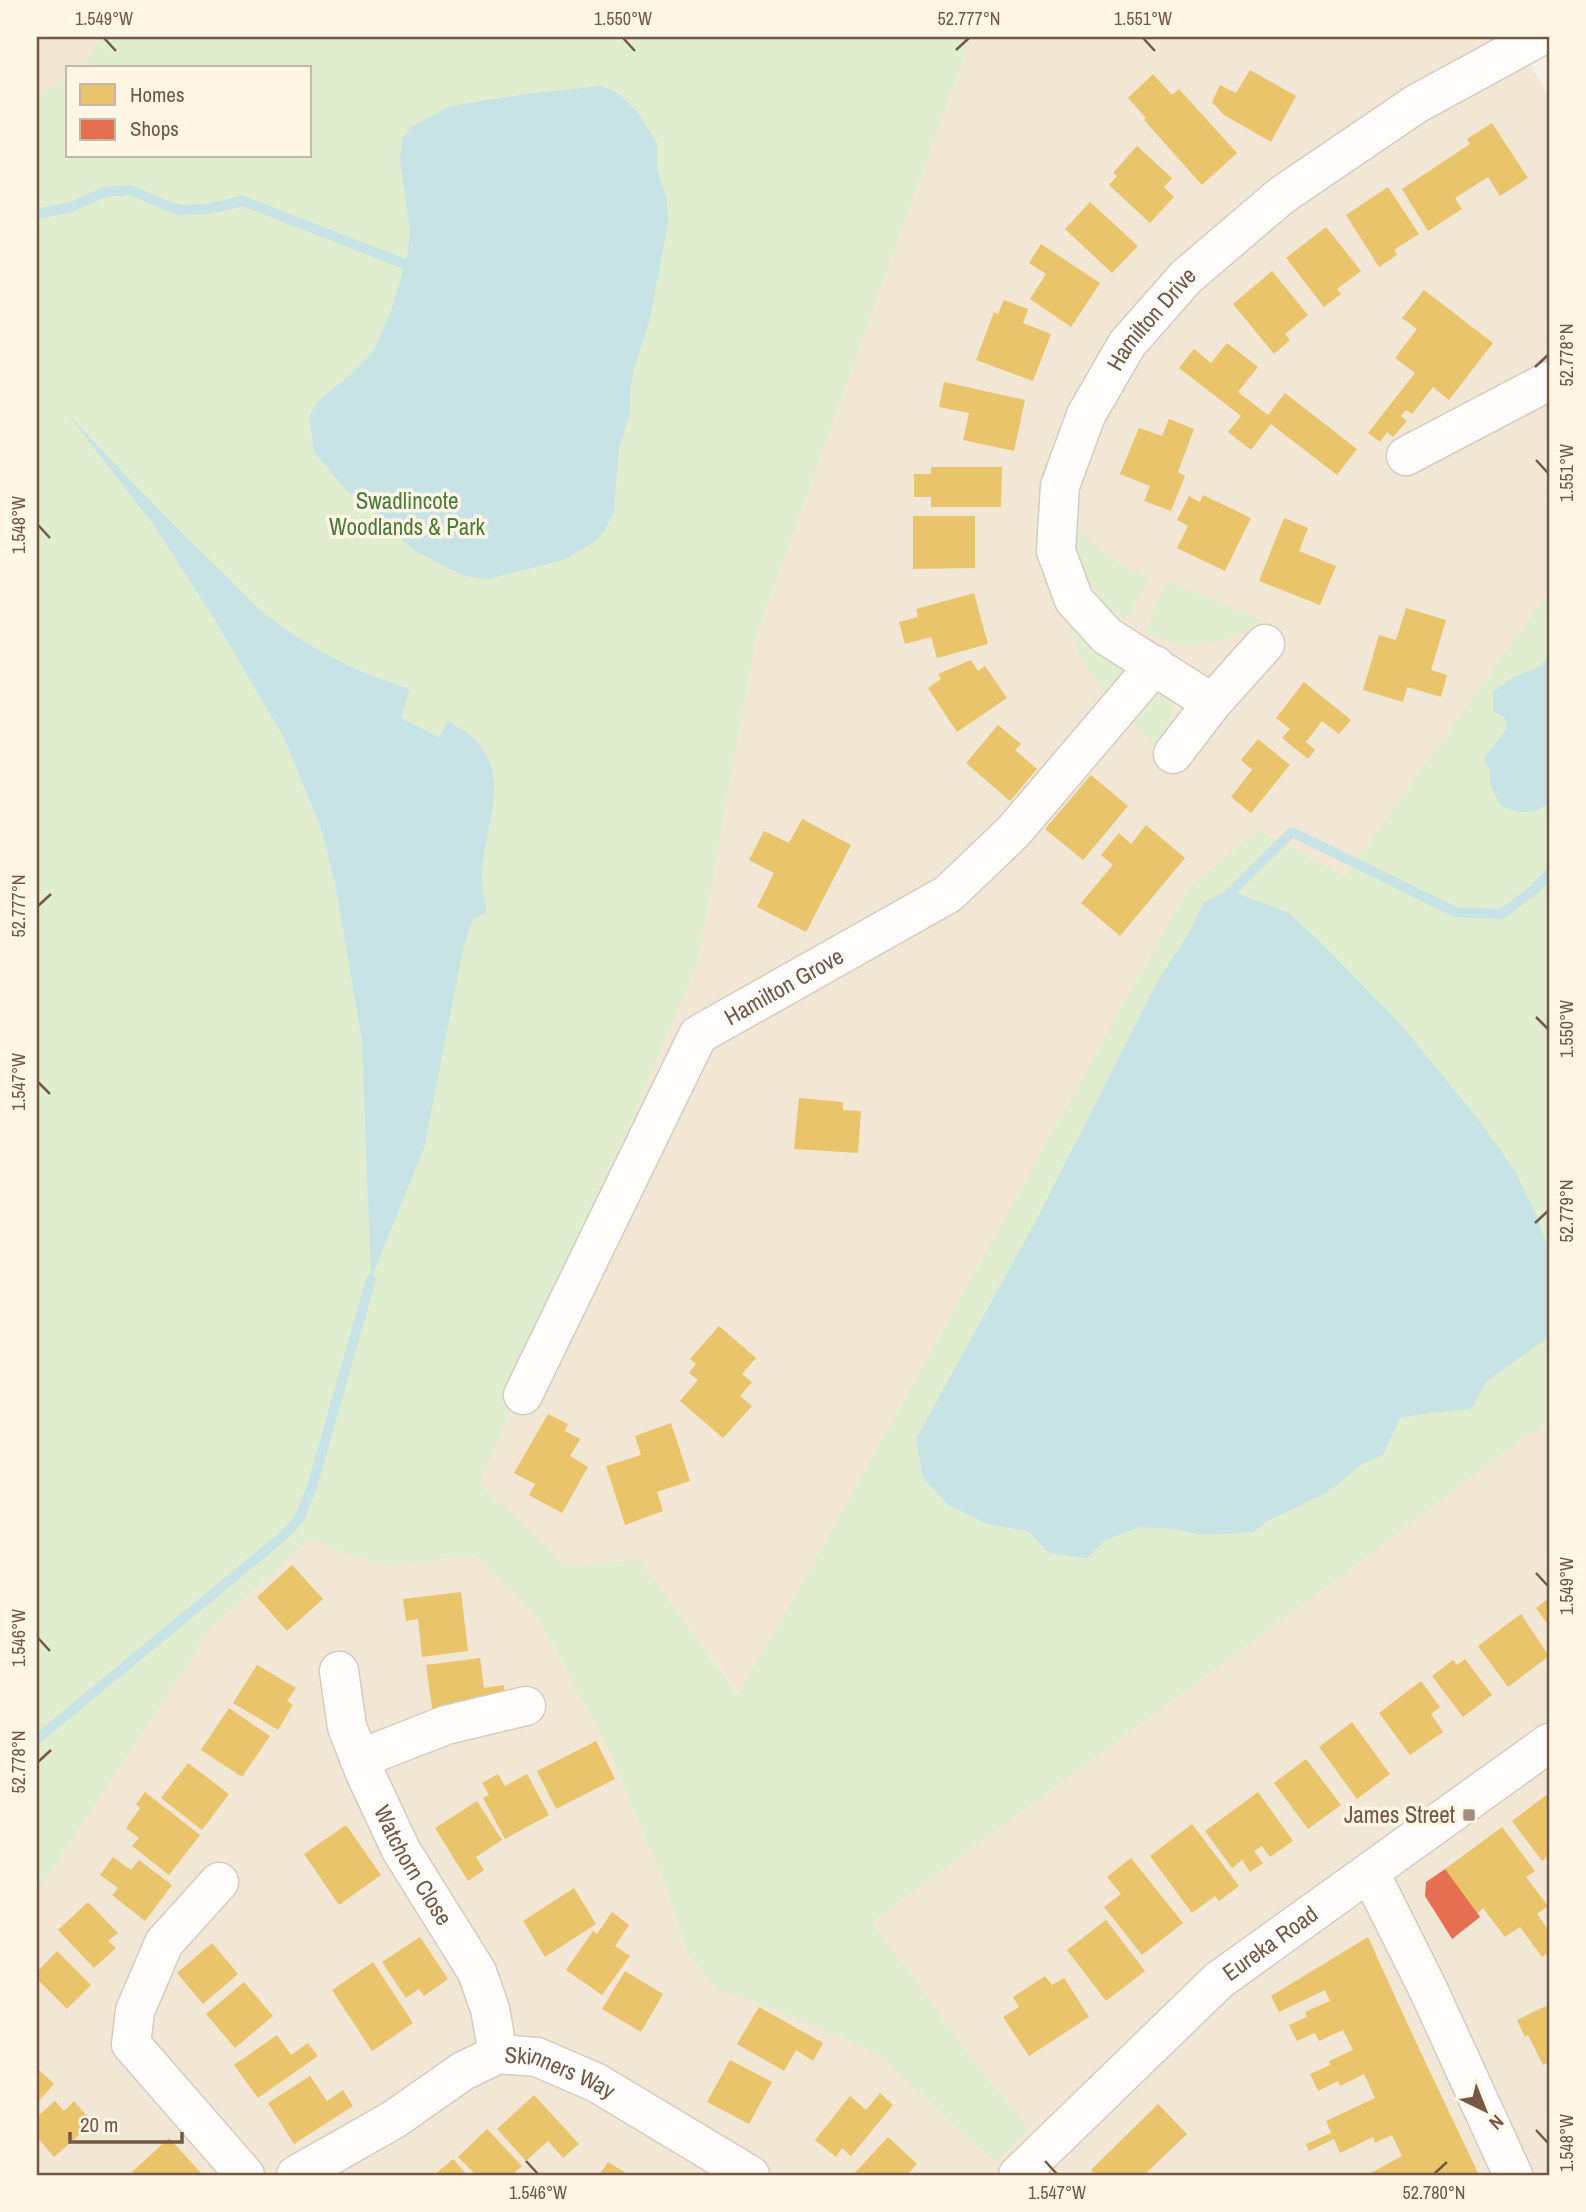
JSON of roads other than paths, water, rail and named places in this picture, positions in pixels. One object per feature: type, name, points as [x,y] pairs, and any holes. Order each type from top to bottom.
[{"type":"street","name":"Hamilton Drive","points":[[1212,703],[1107,636],[1074,600],[1056,551],[1060,486],[1086,415],[1127,344],[1186,277],[1282,195],[1416,104],[1539,37]]},
{"type":"street","points":[[1406,456],[1549,381]]},
{"type":"street","points":[[1172,754],[1212,703],[1265,644]]},
{"type":"street","name":"Hamilton Grove","points":[[523,1395],[698,1035],[948,894],[1013,832],[1155,665]]},
{"type":"street","name":"Watchorn Close","points":[[339,1671],[347,1727],[359,1759],[401,1850],[477,1972],[490,2009],[498,2054]]},
{"type":"street","points":[[359,1759],[446,1725],[526,1706]]},
{"type":"street","name":"Eureka Road","points":[[1018,2175],[1219,1980],[1549,1743]]},
{"type":"street","points":[[1370,1873],[1428,1989],[1513,2175]]},
{"type":"street","points":[[219,1882],[164,1943],[135,2011],[131,2044],[244,2175]]},
{"type":"street","name":"Skinners Way","points":[[296,2175],[393,2120],[463,2071],[498,2054],[537,2057],[597,2083],[750,2175]]},
{"type":"water","points":[[602,86],[619,94],[638,113],[657,143],[657,169],[667,201],[668,223],[650,319],[633,372],[630,413],[619,448],[614,511],[597,540],[566,559],[489,579],[464,576],[415,551],[368,506],[346,490],[314,452],[309,416],[318,401],[373,352],[391,312],[407,256],[410,231],[400,160],[402,139],[411,127],[451,106]]},
{"type":"water","points":[[67,413],[162,513],[265,614],[288,631],[338,660],[410,689],[401,718],[439,737],[448,721],[471,736],[484,751],[491,768],[493,802],[482,879],[487,912],[472,920],[464,945],[424,1148],[371,1279],[362,1040],[335,883],[321,828],[284,738],[215,620],[153,524]]},
{"type":"water","points":[[1549,652],[1549,803],[1538,810],[1512,810],[1500,805],[1490,784],[1490,771],[1484,759],[1507,728],[1504,717],[1493,711],[1493,691],[1518,675],[1537,668]]},
{"type":"water","points":[[1229,890],[1289,913],[1403,1027],[1481,1123],[1515,1171],[1538,1219],[1549,1253],[1549,1337],[1487,1381],[1471,1409],[1400,1418],[1383,1455],[1362,1464],[1328,1492],[1268,1521],[1253,1532],[1203,1535],[1174,1529],[1140,1527],[1105,1540],[1087,1558],[1049,1553],[1028,1531],[987,1524],[948,1505],[923,1478],[916,1439],[1038,1217],[1156,984],[1190,931],[1204,902]]},
{"type":"waterway","points":[[37,214],[71,207],[104,192],[130,190],[178,210],[207,209],[243,201],[405,264]]},
{"type":"waterway","points":[[1225,898],[1292,832],[1455,912],[1502,914],[1535,889],[1549,874]]},
{"type":"waterway","points":[[37,1739],[281,1538],[299,1519],[312,1487],[371,1279]]},
{"type":"place","name":"James Street","points":[[1469,1815]]},
{"type":"park label","name":"Swadlincote Woodlands & Park","points":[[407,514]]}]
